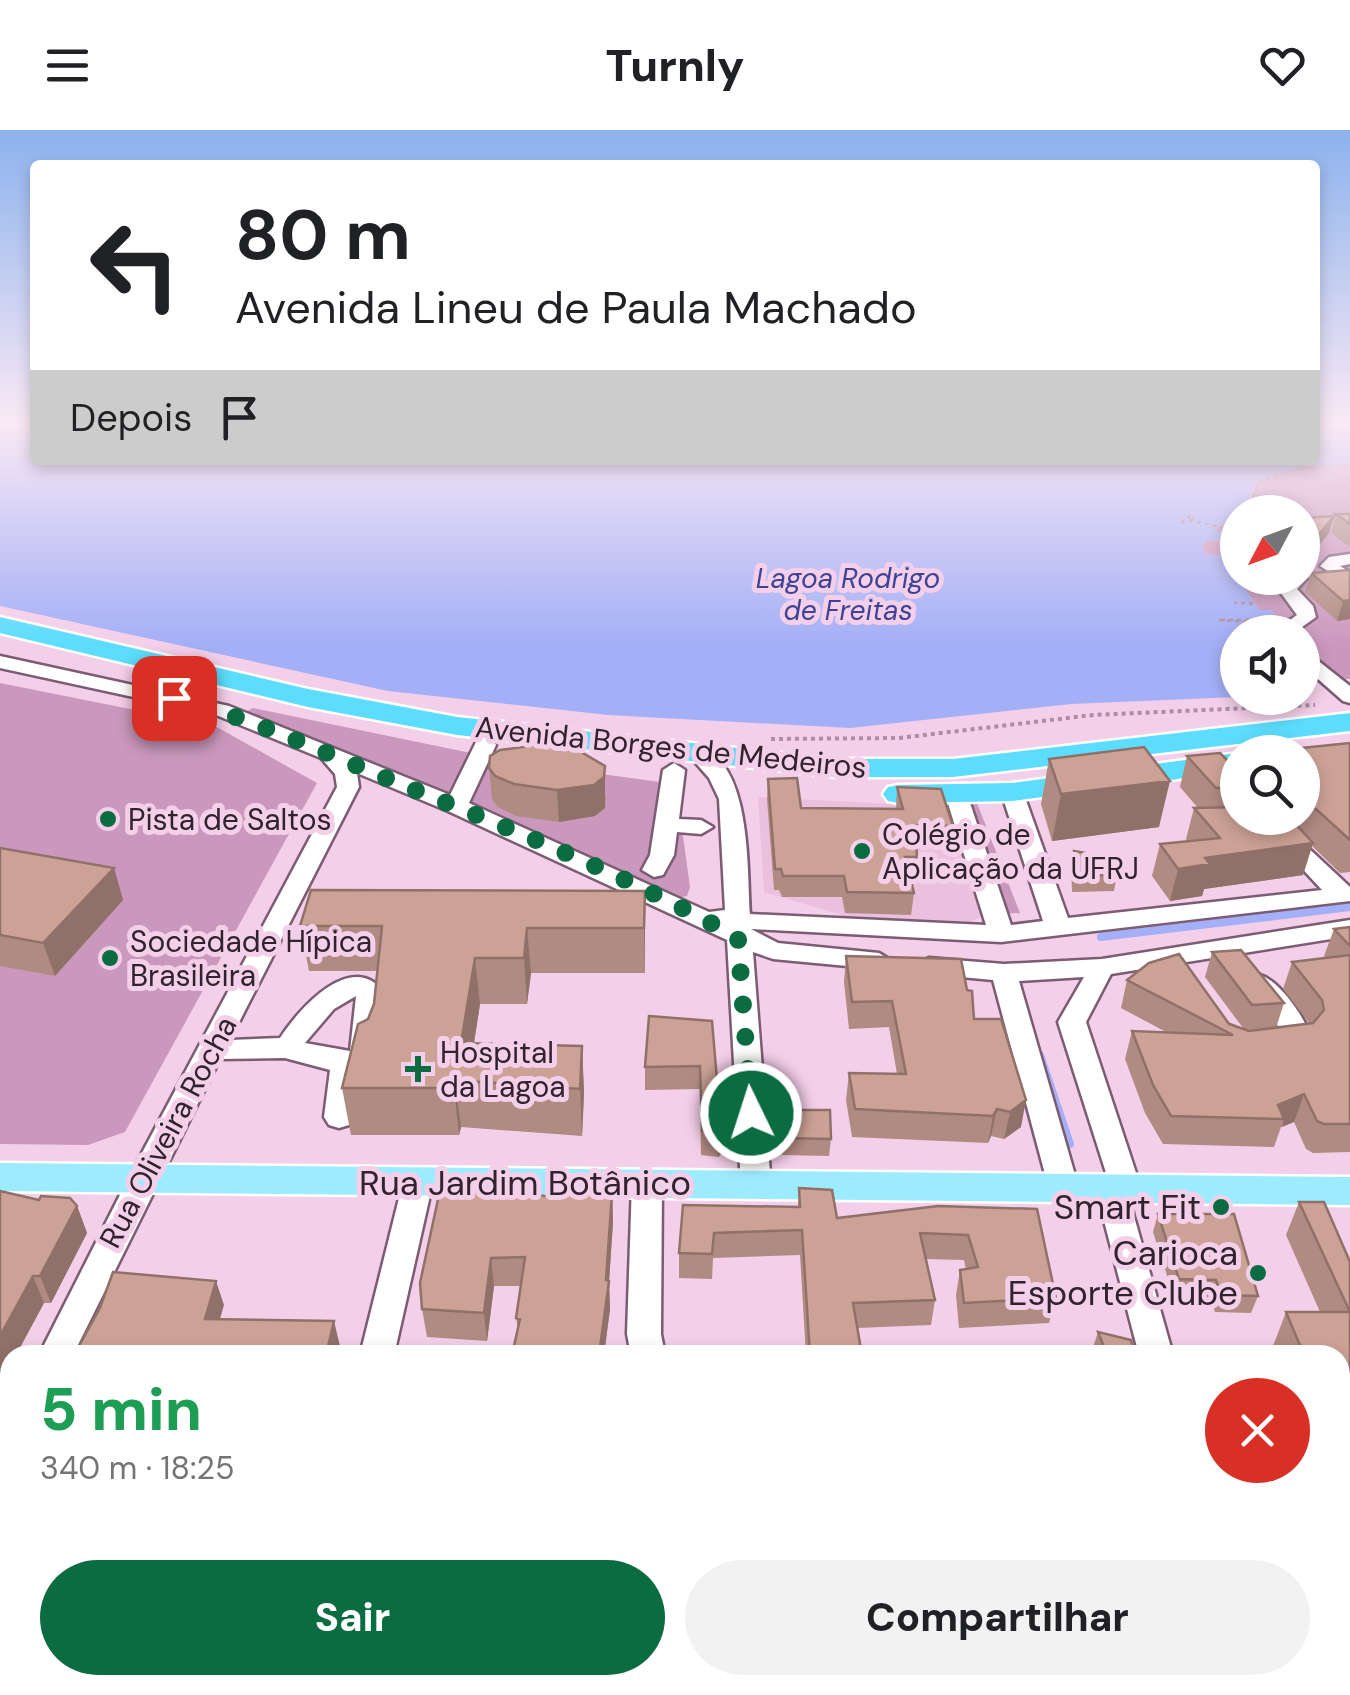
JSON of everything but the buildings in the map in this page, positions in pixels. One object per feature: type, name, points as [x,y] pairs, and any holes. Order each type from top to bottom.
[{"type":"highway","name":"Avenida Borges de Medeiros","points":[[0,626],[291,694],[458,726],[686,762],[720,776],[851,791],[956,794],[1220,772]]},
{"type":"highway","name":"Avenida Borges de Medeiros","points":[[2,660],[486,745],[686,762],[889,769],[1051,759],[1350,722]]},
{"type":"highway","points":[[1320,751],[1350,747]]},
{"type":"highway","points":[[956,794],[959,786],[969,782],[1023,773],[1051,759]]},
{"type":"main road","name":"Rua Jardim Botânico","points":[[0,1177],[1332,1190]]},
{"type":"street","points":[[1331,570],[1329,566],[1335,560],[1350,558]]},
{"type":"street","points":[[1320,572],[1331,570],[1350,580]]},
{"type":"street","points":[[2,660],[222,710],[456,806],[738,930],[773,951],[1004,973],[1102,967],[1350,928]]},
{"type":"street","points":[[1320,670],[1350,696]]},
{"type":"street","points":[[456,806],[486,745]]},
{"type":"street","points":[[329,754],[346,773],[348,787],[411,788]]},
{"type":"street","points":[[654,870],[662,855],[686,762]]},
{"type":"street","points":[[720,776],[730,798],[756,1186]]},
{"type":"street","name":"Rua Oliveira Rocha","points":[[61,1345],[348,787]]},
{"type":"street","points":[[1012,792],[1059,930]]},
{"type":"street","points":[[956,794],[1000,934]]},
{"type":"street","points":[[668,826],[701,827]]},
{"type":"street","points":[[1295,848],[1346,895]]},
{"type":"street","points":[[738,930],[1000,934],[1346,895]]},
{"type":"street","points":[[1231,947],[1295,1030],[1293,1040],[1258,1043]]},
{"type":"street","points":[[1172,956],[1194,989]]},
{"type":"street","points":[[1102,967],[1072,1022],[1119,1190],[1154,1345]]},
{"type":"street","points":[[1004,973],[1064,1189]]},
{"type":"street","points":[[212,1050],[288,1048],[304,1056],[345,1061],[362,1057],[372,1000],[366,988],[332,996],[306,1018],[288,1048]]},
{"type":"street","points":[[339,1118],[345,1061]]},
{"type":"street","points":[[378,1345],[418,1182]]},
{"type":"street","points":[[648,1182],[648,1345]]},
{"type":"street","points":[[1332,1190],[1332,1224]]},
{"type":"path","points":[[1190,516],[1194,517],[1191,520],[1218,528],[1182,523],[1190,516]]},
{"type":"path","points":[[1189,520],[1220,527]]},
{"type":"path","points":[[1271,625],[1218,620],[1271,625]]},
{"type":"path","points":[[760,739],[899,738],[1093,715],[1220,709]]},
{"type":"shaded area","points":[[1320,499],[1350,499],[1350,679],[1320,679],[1320,615],[1274,615],[1259,610],[1249,595],[1320,595]]},
{"type":"shaded area","points":[[1207,540],[1220,540],[1220,556],[1206,554],[1201,546]]},
{"type":"shaded area","name":"Sociedade Hípica Brasileira","points":[[0,683],[215,726],[317,783],[125,1132],[88,1145],[0,1144]]},
{"type":"shaded area","points":[[253,708],[471,753],[449,794],[442,796],[255,717],[247,711]]},
{"type":"shaded area","points":[[487,761],[667,783],[677,792],[690,887],[687,896],[678,898],[469,808],[467,799]]},
{"type":"shaded area","name":"Colégio de Aplicação da UFRJ","points":[[758,797],[933,806],[950,811],[981,917],[961,925],[845,916],[764,892]]},
{"type":"shaded area","points":[[959,802],[977,803],[1020,913],[994,914]]},
{"type":"water","name":"Lagoa Rodrigo de Freitas","points":[[0,499],[1220,499],[1220,526],[1215,530],[1220,532],[1220,540],[1208,540],[1201,545],[1206,554],[1220,556],[1220,595],[1249,595],[1259,610],[1271,610],[1275,615],[1220,615],[1220,698],[1071,704],[850,728],[608,715],[388,691],[0,606]]},
{"type":"waterway","points":[[1101,937],[1350,907]]},
{"type":"waterway","points":[[1040,1055],[1070,1144]]},
{"type":"place","name":"Pista de Saltos","points":[[108,819]]},
{"type":"place","name":"Colégio de Aplicação da UFRJ","points":[[862,851]]},
{"type":"place","name":"Sociedade Hípica Brasileira","points":[[110,958]]},
{"type":"place","name":"Hospital da Lagoa","points":[[418,1069]]},
{"type":"place","name":"Smart Fit","points":[[1221,1207]]},
{"type":"place","name":"Carioca Esporte Clube","points":[[1258,1273]]},
{"type":"route","points":[[174,698],[222,710],[456,806],[690,910],[738,938],[751,1113]]}]
